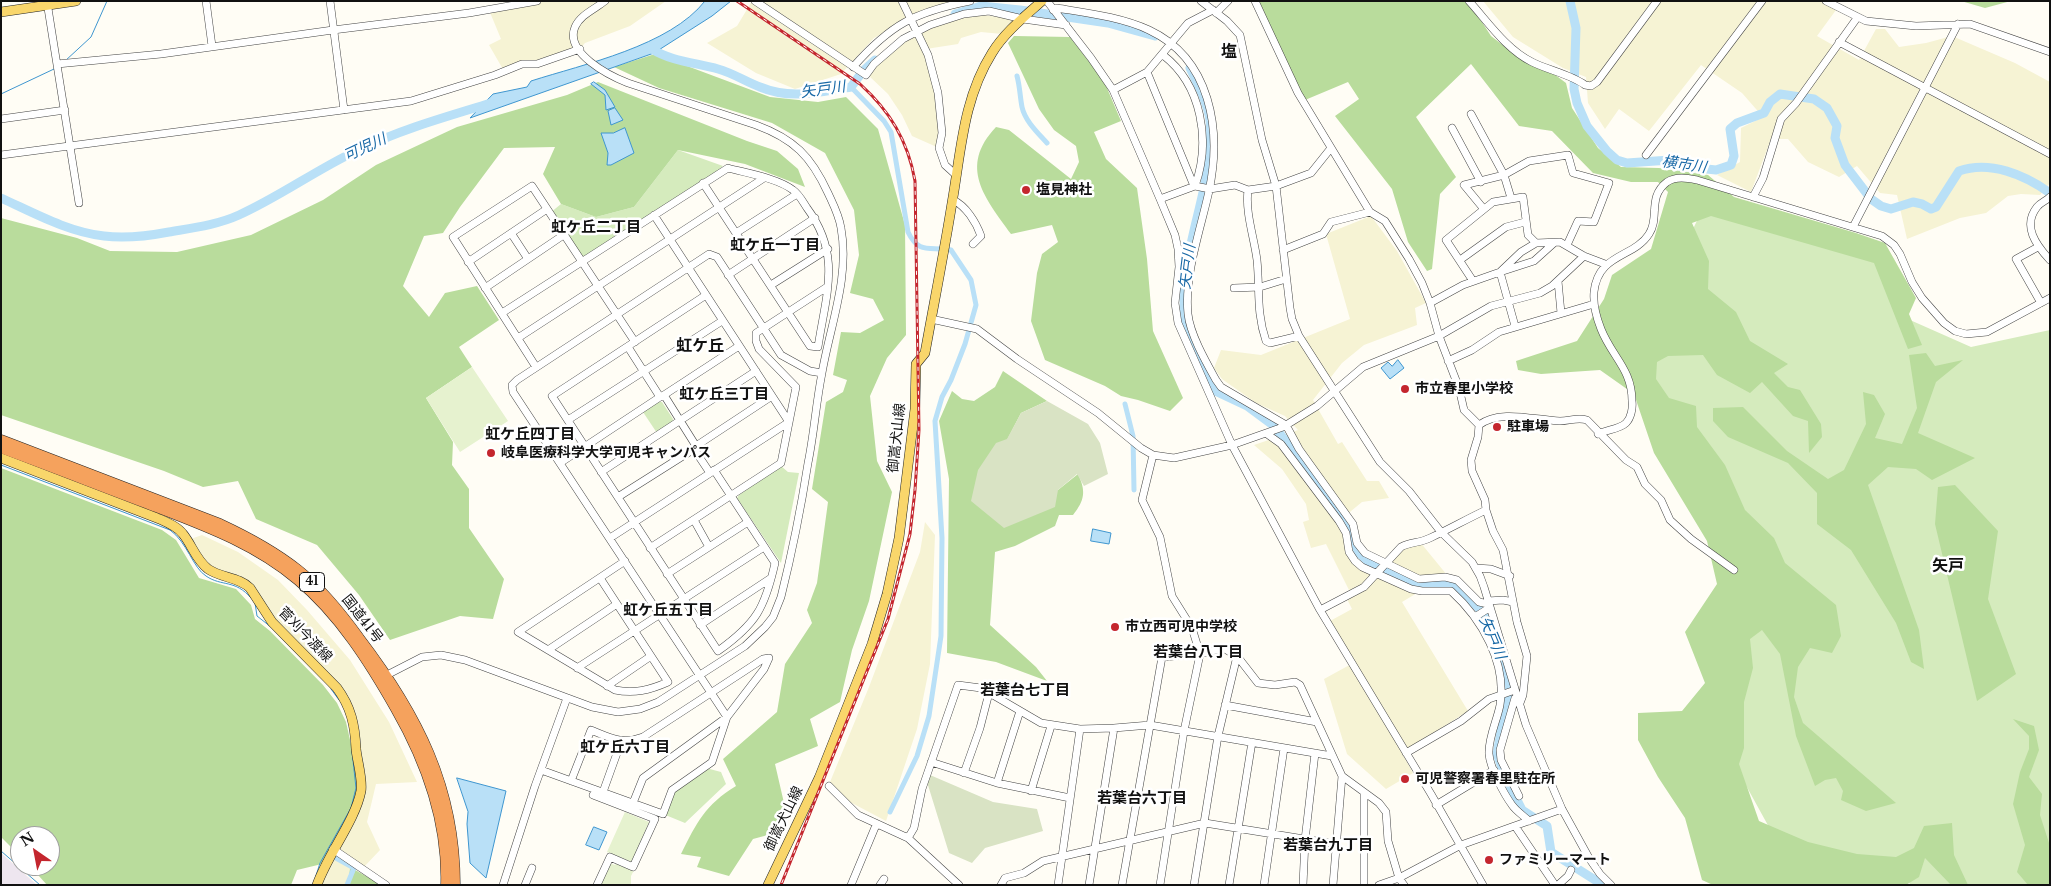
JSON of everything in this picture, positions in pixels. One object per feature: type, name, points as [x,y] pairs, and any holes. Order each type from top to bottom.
[{"type":"highway","name":"国道41号","points":[[1,440],[247,536],[276,554],[314,584],[330,601],[424,739],[437,772],[452,830],[455,885]]},
{"type":"highway","name":"国道41号","points":[[1,448],[218,531],[261,553],[298,580],[314,595],[383,678],[415,743],[440,815],[444,837],[446,885]]},
{"type":"main road","points":[[1,12],[47,3],[76,1]]},
{"type":"main road","name":"御嵩犬山線","points":[[768,885],[819,778],[872,644],[887,594],[899,538],[915,409],[916,364],[925,353],[953,200],[965,119],[982,71],[992,52],[1039,4]]},
{"type":"main road","name":"菅刈今渡線","points":[[1,458],[157,518],[177,528],[206,568],[213,573],[246,584],[258,598],[272,622],[344,696],[354,720],[362,789],[355,810],[333,849],[317,885]]},
{"type":"street","points":[[206,1],[212,46]]},
{"type":"street","points":[[330,1],[344,110]]},
{"type":"street","points":[[57,64],[161,54],[469,13],[537,1]]},
{"type":"street","points":[[383,678],[422,657],[442,655],[465,660],[606,711],[627,712],[658,702],[745,646],[758,635],[773,617],[781,597],[808,464],[822,373],[842,280],[842,230],[839,217],[819,174],[799,149],[774,132],[628,83],[599,70],[586,58],[576,42],[575,27],[582,17],[605,1]]},
{"type":"street","points":[[755,1],[866,76],[874,64],[893,47],[917,31],[944,20],[977,11],[988,11],[1023,19],[1066,25]]},
{"type":"street","points":[[902,1],[928,55],[938,93],[942,133],[939,148],[945,165],[956,176]]},
{"type":"street","points":[[853,67],[876,42],[911,19],[944,6],[970,1]]},
{"type":"street","points":[[1047,1],[1113,90],[1160,198],[1175,235],[1178,249],[1179,266],[1175,303],[1178,323],[1232,446],[1320,610],[1483,885]]},
{"type":"street","points":[[1201,1],[1240,35],[1262,140],[1276,186],[1292,319],[1299,336],[1333,392],[1380,462],[1409,491],[1441,532],[1476,568],[1482,581],[1526,725],[1562,809],[1589,858],[1600,874],[1611,885]]},
{"type":"street","points":[[1113,90],[1147,72],[1188,23],[1215,12],[1228,1]]},
{"type":"street","points":[[1255,1],[1298,93],[1370,212],[1385,221],[1409,258],[1430,303],[1439,336],[1459,388],[1464,410],[1478,425],[1478,437],[1471,460],[1472,471],[1485,500],[1486,510],[1493,531],[1503,550],[1510,576],[1517,622],[1527,656],[1523,695],[1515,698],[1500,750],[1501,760],[1519,796]]},
{"type":"street","points":[[1469,1],[1497,35],[1527,59],[1591,86],[1597,82],[1657,1]]},
{"type":"street","points":[[1646,155],[1762,1]]},
{"type":"street","points":[[1826,1],[1866,22],[1970,24],[2050,52]]},
{"type":"street","points":[[47,3],[79,202]]},
{"type":"street","points":[[1053,10],[1057,8],[1118,20],[1148,29],[1172,43],[1184,55],[1198,77],[1214,125],[1210,189],[1199,228],[1188,293],[1188,313],[1190,324],[1220,387],[1285,426],[1299,449],[1353,524],[1357,543],[1365,553],[1419,579],[1445,577],[1456,580],[1479,602],[1488,604],[1503,600],[1513,602]]},
{"type":"street","points":[[1753,197],[1763,178],[1781,119],[1796,103],[1857,18]]},
{"type":"street","points":[[1853,227],[1958,24]]},
{"type":"street","points":[[1839,42],[2050,154]]},
{"type":"street","points":[[1,155],[411,101],[495,75],[522,64],[537,64],[580,49]]},
{"type":"street","points":[[1163,55],[1179,71],[1189,85],[1195,98],[1200,118],[1202,134],[1194,186]]},
{"type":"street","points":[[1147,72],[1194,186]]},
{"type":"street","points":[[1,119],[65,110]]},
{"type":"street","points":[[1471,114],[1504,175],[1512,198]]},
{"type":"street","points":[[1452,128],[1481,182]]},
{"type":"street","points":[[1160,198],[1194,186],[1210,189],[1235,185],[1248,190],[1276,186],[1310,173],[1331,148]]},
{"type":"street","points":[[1484,208],[1464,185],[1504,175],[1529,161],[1568,155],[1573,173],[1609,183],[1594,222],[1578,221],[1567,245]]},
{"type":"street","points":[[502,314],[703,183],[728,168],[785,186],[797,194],[815,218],[828,249],[829,263],[818,347],[810,346],[703,183]]},
{"type":"street","points":[[518,338],[670,241],[764,178]]},
{"type":"street","points":[[1598,434],[1624,425],[1629,420],[1632,407],[1632,392],[1631,382],[1626,371],[1601,330],[1594,304],[1596,283],[1605,264],[1642,242],[1650,234],[1656,198],[1660,188],[1669,181],[1682,178],[1697,180],[1882,236],[1900,254],[1917,290],[1944,323],[1956,331],[1966,334],[1986,332],[2050,298]]},
{"type":"street","points":[[536,367],[453,237],[532,186],[635,342]]},
{"type":"street","points":[[1248,190],[1246,199],[1255,245],[1260,287],[1258,302],[1259,320],[1266,341],[1270,343],[1299,336]]},
{"type":"street","points":[[736,233],[797,194]]},
{"type":"street","points":[[1473,281],[1446,240],[1493,202],[1523,197],[1528,235],[1536,243]]},
{"type":"street","points":[[2048,199],[2037,207],[2030,223],[2031,234],[2038,247],[2050,260]]},
{"type":"street","points":[[953,200],[969,215],[980,232],[981,236],[974,244]]},
{"type":"street","points":[[468,262],[547,209]]},
{"type":"street","points":[[1283,250],[1323,234],[1331,222],[1370,212]]},
{"type":"street","points":[[654,215],[789,422]]},
{"type":"street","points":[[728,275],[815,218]]},
{"type":"street","points":[[1460,260],[1506,227],[1525,222]]},
{"type":"street","points":[[511,233],[528,258]]},
{"type":"street","points":[[485,288],[565,234]]},
{"type":"street","points":[[1500,272],[1521,252],[1536,243],[1560,242],[1584,256],[1605,264]]},
{"type":"street","points":[[1430,303],[1473,281],[1534,261],[1554,243]]},
{"type":"street","points":[[2038,247],[2016,259],[2041,303]]},
{"type":"street","points":[[770,286],[828,249]]},
{"type":"street","points":[[727,717],[514,392],[512,385],[536,367],[709,254],[717,258],[781,356],[810,371],[822,373]]},
{"type":"street","points":[[931,319],[977,329],[1017,359],[1098,412],[1140,448],[1153,455],[1174,458],[1232,446],[1285,426],[1306,414],[1363,367],[1439,336],[1474,314],[1508,300],[1540,293],[1558,281],[1584,256]]},
{"type":"street","points":[[1500,272],[1515,326]]},
{"type":"street","points":[[1234,288],[1260,287],[1286,279]]},
{"type":"street","points":[[1558,281],[1561,313]]},
{"type":"street","points":[[650,548],[781,463],[796,387],[756,344],[756,333],[827,288]]},
{"type":"street","points":[[628,347],[680,421],[712,472],[731,496],[774,563],[768,594],[755,618],[742,632],[718,651],[552,396],[706,295]]},
{"type":"street","points":[[1448,360],[1472,350],[1499,332],[1594,304]]},
{"type":"street","points":[[568,420],[722,320]]},
{"type":"street","points":[[560,463],[739,346]]},
{"type":"street","points":[[601,472],[756,371]]},
{"type":"street","points":[[618,498],[772,396]]},
{"type":"street","points":[[1478,425],[1487,419],[1503,417],[1563,421],[1578,418],[1587,420],[1598,434],[1636,467],[1645,484],[1661,500],[1670,520],[1691,540],[1734,570]]},
{"type":"street","points":[[610,538],[789,422]]},
{"type":"street","points":[[1267,434],[1281,444],[1339,521],[1346,533],[1349,552],[1355,561],[1376,574],[1412,589],[1451,591],[1476,617],[1487,637],[1500,678],[1499,710],[1489,747],[1494,770],[1513,806],[1529,821]]},
{"type":"street","points":[[1153,455],[1142,500],[1160,538],[1172,596],[1192,628],[1200,654],[1184,731],[1160,885]]},
{"type":"street","points":[[1320,610],[1364,587],[1401,547],[1420,542],[1486,510]]},
{"type":"street","points":[[694,520],[709,547]]},
{"type":"street","points":[[667,574],[748,522]]},
{"type":"street","points":[[577,668],[764,547]]},
{"type":"street","points":[[600,578],[668,682],[646,690],[633,692],[615,690],[518,632],[625,561]]},
{"type":"street","points":[[1476,568],[1491,569],[1510,576]]},
{"type":"street","points":[[700,625],[771,578]]},
{"type":"street","points":[[548,650],[618,604]]},
{"type":"street","points":[[1476,617],[1488,604]]},
{"type":"street","points":[[1122,885],[1128,840],[1162,657],[1200,654],[1223,648],[1237,656],[1258,682],[1275,685],[1295,682],[1300,685],[1342,776],[1379,803],[1386,812],[1388,841],[1399,878],[1404,885]]},
{"type":"street","points":[[606,686],[651,656]]},
{"type":"street","points":[[1194,885],[1218,736],[1237,656]]},
{"type":"street","points":[[571,781],[591,730],[621,742],[633,741],[643,737],[763,659],[769,658],[764,669],[727,717],[643,778],[638,786],[633,803]]},
{"type":"street","points":[[908,838],[914,828],[922,789],[945,726],[956,686],[981,688],[1041,723],[1051,726],[1080,729],[1150,725],[1332,756]]},
{"type":"street","points":[[964,773],[980,728],[989,693]]},
{"type":"street","points":[[1406,753],[1460,721],[1490,699],[1500,695],[1518,697]]},
{"type":"street","points":[[503,885],[567,698]]},
{"type":"street","points":[[1225,705],[1317,722]]},
{"type":"street","points":[[997,783],[1020,711]]},
{"type":"street","points":[[541,770],[663,814],[672,790],[712,762],[727,717]]},
{"type":"street","points":[[1031,791],[1051,726]]},
{"type":"street","points":[[1088,885],[1114,728]]},
{"type":"street","points":[[1058,885],[1080,729]]},
{"type":"street","points":[[603,792],[621,742]]},
{"type":"street","points":[[1229,885],[1252,742]]},
{"type":"street","points":[[1264,885],[1284,748]]},
{"type":"street","points":[[1303,885],[1305,840],[1315,753]]},
{"type":"street","points":[[931,762],[997,783],[1070,798]]},
{"type":"street","points":[[1436,805],[1494,770]]},
{"type":"street","points":[[1333,885],[1342,776]]},
{"type":"street","points":[[830,786],[850,809],[876,825],[908,838],[959,885]]},
{"type":"street","points":[[1364,793],[1364,885]]},
{"type":"street","points":[[593,795],[655,819],[633,867],[610,857],[597,885]]},
{"type":"street","points":[[1379,885],[1399,878],[1461,845],[1562,809]]},
{"type":"street","points":[[1001,885],[1005,878],[1024,873],[1043,861],[1205,823],[1335,844]]},
{"type":"street","points":[[851,885],[876,825]]},
{"type":"street","points":[[1515,826],[1556,885],[1568,876],[1571,870]]},
{"type":"street","points":[[333,849],[386,885]]},
{"type":"street","points":[[525,885],[532,868]]},
{"type":"shaded area","points":[[537,1],[666,1],[630,26],[585,43],[580,49],[504,71],[489,45],[501,39],[489,10]]},
{"type":"shaded area","points":[[752,1],[956,1],[910,18],[874,38],[841,74],[795,89],[756,73],[707,43],[737,26]]},
{"type":"shaded area","points":[[1483,1],[1820,1],[1836,10],[1817,36],[1859,60],[1876,29],[1885,29],[1899,47],[1926,43],[1952,36],[2015,63],[2050,82],[2050,183],[2040,195],[2021,194],[2008,196],[1986,213],[1960,218],[1907,239],[1897,195],[1880,193],[1857,166],[1839,177],[1808,162],[1788,139],[1771,139],[1751,192],[1717,175],[1740,162],[1741,128],[1763,117],[1742,93],[1701,65],[1649,131],[1619,109],[1605,129],[1588,103],[1586,77],[1563,68],[1513,37]]},
{"type":"shaded area","points":[[982,15],[1014,19],[1002,34],[981,32],[961,38],[958,44],[926,49],[938,93],[939,148],[912,136],[902,115],[888,94],[868,75],[897,45],[922,31],[951,20]]},
{"type":"shaded area","points":[[1371,216],[1397,251],[1426,303],[1415,308],[1417,325],[1364,345],[1342,363],[1313,400],[1338,444],[1342,442],[1367,481],[1379,481],[1389,498],[1362,502],[1339,521],[1355,561],[1376,574],[1401,547],[1420,542],[1447,575],[1402,602],[1468,711],[1402,753],[1413,773],[1386,789],[1347,754],[1324,679],[1355,662],[1330,621],[1352,609],[1347,599],[1352,596],[1326,544],[1311,548],[1303,522],[1309,520],[1306,504],[1282,469],[1254,445],[1298,430],[1285,416],[1256,403],[1222,379],[1214,368],[1221,350],[1261,355],[1350,319],[1326,234]]},
{"type":"shaded area","points":[[925,522],[935,535],[930,664],[917,729],[886,821],[850,802],[830,782],[869,687],[920,552]]},
{"type":"shaded area","points":[[202,535],[238,552],[278,580],[307,610],[350,660],[389,722],[417,782],[376,784],[367,822],[380,850],[363,868],[350,861],[348,885],[317,885],[359,739],[359,727],[355,714],[276,622],[261,597],[211,567],[196,549],[191,539]]},
{"type":"shaded area","points":[[1,853],[10,861],[10,876],[27,876],[37,885],[1,885]]},
{"type":"green space","points":[[1255,1],[1464,1],[1480,19],[1491,36],[1526,63],[1550,71],[1566,83],[1572,108],[1598,148],[1621,167],[1659,168],[1708,175],[1734,197],[1885,243],[1916,298],[1909,314],[1922,345],[1908,349],[1874,263],[1711,216],[1692,223],[1709,261],[1708,289],[1736,312],[1750,341],[1788,364],[1774,373],[1788,387],[1800,390],[1821,424],[1822,437],[1809,453],[1808,421],[1793,416],[1762,382],[1750,393],[1717,375],[1703,355],[1668,356],[1657,362],[1656,379],[1669,398],[1696,406],[1697,427],[1725,465],[1745,510],[1774,538],[1785,563],[1836,605],[1841,636],[1832,653],[1810,648],[1798,667],[1794,697],[1803,723],[1896,803],[1866,811],[1841,800],[1843,791],[1836,778],[1825,780],[1815,786],[1796,736],[1780,654],[1762,630],[1750,639],[1753,668],[1744,702],[1744,748],[1739,764],[1759,821],[1808,842],[1857,854],[1896,857],[1914,848],[1924,826],[1952,823],[1954,855],[1968,885],[1951,885],[1925,858],[1919,877],[1906,885],[1713,885],[1702,880],[1685,818],[1658,777],[1638,740],[1638,713],[1682,711],[1705,683],[1685,632],[1717,584],[1707,541],[1654,453],[1634,394],[1600,370],[1541,374],[1518,370],[1516,361],[1577,341],[1604,299],[1612,275],[1651,249],[1668,192],[1658,182],[1631,182],[1593,173],[1552,131],[1519,126],[1471,64],[1416,117],[1456,177],[1440,194],[1432,269],[1427,271],[1408,242],[1392,189],[1335,116],[1359,99],[1348,82],[1305,100]]},
{"type":"green space","points":[[1961,1],[2011,1],[1985,8]]},
{"type":"green space","points":[[1014,36],[1070,37],[1104,81],[1121,121],[1094,132],[1106,159],[1137,188],[1147,259],[1153,331],[1183,398],[1170,411],[1121,396],[1105,386],[1045,360],[1031,321],[1037,273],[1042,254],[1058,242],[1052,225],[1011,234],[985,195],[977,169],[979,156],[985,142],[996,127],[1009,130],[1071,179],[1079,162],[1076,146],[1054,130],[1039,109],[1008,43]]},
{"type":"green space","points":[[655,54],[770,97],[818,102],[846,97],[878,129],[905,225],[906,335],[887,358],[870,396],[877,461],[892,492],[869,601],[852,650],[840,702],[810,719],[818,746],[775,764],[784,803],[779,832],[753,839],[729,876],[697,867],[701,857],[681,854],[709,807],[736,786],[723,759],[777,712],[785,664],[812,623],[807,610],[817,583],[828,502],[812,489],[826,402],[843,392],[847,380],[833,375],[841,332],[860,333],[884,320],[873,299],[850,293],[859,255],[854,210],[825,153],[772,123],[659,88],[614,67]]},
{"type":"green space","points":[[598,82],[777,151],[798,169],[805,187],[745,164],[678,150],[634,207],[596,217],[561,204],[543,174],[555,147],[504,148],[443,233],[424,236],[403,286],[429,317],[445,293],[477,286],[499,320],[459,347],[472,367],[426,398],[453,442],[452,465],[469,489],[469,528],[504,579],[493,619],[460,616],[390,640],[359,595],[317,545],[256,519],[238,481],[203,487],[164,471],[1,415],[1,218],[77,238],[110,251],[177,252],[251,235],[323,200],[376,165],[457,127],[567,95]]},
{"type":"green space","points":[[678,150],[723,166],[703,183],[583,262],[550,213],[561,204],[596,217],[634,207]]},
{"type":"green space","points":[[1703,208],[1878,259],[1901,316],[1971,347],[2050,330],[2050,885],[1910,885],[1907,874],[1781,849],[1721,740],[1744,620],[1636,349]]},
{"type":"green space","points":[[1926,353],[1935,366],[1963,360],[1936,382],[1918,433],[1975,458],[1932,480],[1916,469],[1888,467],[1868,485],[1919,630],[1924,669],[1911,662],[1896,623],[1851,550],[1817,524],[1817,493],[1788,463],[1728,437],[1713,421],[1713,408],[1743,407],[1787,451],[1828,479],[1844,470],[1866,424],[1863,392],[1874,395],[1885,414],[1875,438],[1902,444],[1917,408],[1909,355]]},
{"type":"green space","points":[[472,367],[508,421],[460,452],[426,398]]},
{"type":"green space","points":[[1003,371],[1047,401],[1021,413],[1007,440],[1058,490],[1078,474],[1083,490],[1080,505],[1073,515],[1059,515],[1055,526],[1015,546],[995,552],[990,625],[1036,667],[1047,681],[996,662],[947,653],[949,479],[939,421],[952,391],[962,399],[974,401],[995,387]]},
{"type":"green space","points":[[1047,401],[1088,424],[1100,443],[1108,474],[1084,486],[1077,474],[1058,490],[1055,507],[1004,528],[971,501],[978,470],[996,443],[1007,439],[1021,413]]},
{"type":"green space","points":[[658,402],[662,402],[673,419],[672,424],[657,433],[643,412]]},
{"type":"green space","points":[[781,466],[788,472],[799,473],[781,563],[737,498]]},
{"type":"green space","points":[[1,468],[162,530],[176,540],[199,578],[236,589],[251,605],[255,619],[270,631],[323,685],[337,703],[346,722],[361,789],[326,863],[297,870],[291,885],[47,885],[39,876],[60,876],[60,826],[10,826],[10,846],[1,837]]},
{"type":"green space","points":[[1955,485],[1998,531],[1988,599],[2016,674],[1977,701],[1935,524],[1938,487]]},
{"type":"green space","points":[[2013,719],[2034,726],[2039,750],[2029,777],[2042,794],[2040,815],[2050,846],[2050,885],[2028,885],[2017,872],[2025,845],[2013,804],[2020,772],[2029,749],[2029,736]]},
{"type":"green space","points":[[706,768],[721,772],[726,784],[685,823],[663,814],[672,790]]},
{"type":"green space","points":[[930,775],[993,802],[1037,809],[1043,831],[985,848],[972,863],[949,853],[927,782]]},
{"type":"green space","points":[[625,812],[649,822],[632,862],[607,852]]},
{"type":"green space","points":[[617,862],[634,870],[631,876],[631,885],[600,885],[609,863],[615,865]]},
{"type":"green space","points":[[350,867],[378,883],[380,885],[348,885]]},
{"type":"water","points":[[705,1],[731,1],[712,16],[654,53],[470,118],[493,94],[527,87],[531,81],[625,52],[649,42],[690,17]]},
{"type":"water","points":[[594,82],[605,90],[615,107],[606,110],[605,95],[591,84]]},
{"type":"water","points":[[615,108],[623,120],[611,125],[608,111]]},
{"type":"water","points":[[625,128],[634,153],[611,165],[607,165],[608,153],[601,133],[613,133]]},
{"type":"water","points":[[1398,360],[1404,368],[1390,379],[1381,368],[1388,362],[1392,366]]},
{"type":"water","points":[[1093,529],[1111,533],[1109,544],[1091,541]]},
{"type":"water","points":[[457,778],[506,791],[486,878],[470,863],[468,812]]},
{"type":"water","points":[[594,827],[607,832],[599,850],[586,845]]},
{"type":"waterway","points":[[65,61],[91,37],[107,1]]},
{"type":"waterway","name":"横市川","points":[[1570,1],[1576,28],[1574,89],[1577,103],[1587,126],[1607,151],[1617,160],[1627,163],[1670,160],[1679,166],[1716,170],[1731,165],[1734,156],[1730,129],[1737,123],[1764,113],[1770,102],[1780,94],[1814,99],[1827,108],[1837,126],[1835,138],[1845,165],[1871,199],[1881,206],[1891,209],[1913,202],[1931,209],[1936,207],[1959,171],[1983,167],[1995,168],[2018,175],[2030,180],[2050,193]]},
{"type":"waterway","name":"矢戸川","points":[[955,14],[981,6],[1020,10],[1108,23],[1155,36]]},
{"type":"waterway","name":"矢戸川","points":[[652,49],[675,59],[724,71],[772,91],[794,94],[817,93],[851,87],[863,71],[875,60]]},
{"type":"waterway","name":"矢戸川","points":[[1190,68],[1207,108],[1210,121],[1210,145],[1208,169],[1187,266],[1184,291],[1185,316],[1189,334],[1204,364],[1213,390],[1247,406],[1274,426],[1350,525],[1358,552],[1372,565],[1422,586],[1450,584],[1460,589],[1484,614],[1502,658],[1509,687],[1497,754],[1505,776],[1522,810],[1547,826],[1551,852],[1603,885]]},
{"type":"waterway","points":[[1,94],[54,69]]},
{"type":"waterway","points":[[1017,76],[1022,107],[1026,117],[1047,143]]},
{"type":"waterway","points":[[851,87],[884,121],[891,132],[908,232],[912,239],[921,247],[951,250],[971,280],[976,305],[965,344],[942,397],[935,421],[942,538],[941,636],[929,716],[917,756],[890,812]]},
{"type":"waterway","name":"可児川","points":[[1,198],[39,216],[91,234],[137,237],[195,228],[239,215],[269,200],[341,158],[372,143],[422,124],[491,103]]},
{"type":"waterway","points":[[1125,404],[1133,436],[1134,490]]},
{"type":"waterway","points":[[1,465],[170,530],[181,541],[201,572],[212,579],[239,588],[251,598]]},
{"type":"waterway","points":[[255,603],[257,616],[271,627]]},
{"type":"waterway","points":[[279,635],[318,675]]},
{"type":"waterway","points":[[331,689],[339,700]]},
{"type":"waterway","points":[[313,885],[320,863],[351,808],[356,788],[352,751]]},
{"type":"waterway","points":[[1,851],[40,885]]},
{"type":"waterway","points":[[334,857],[354,868],[347,885]]},
{"type":"railway","points":[[737,1],[860,84],[871,94],[896,128],[908,153],[915,181],[919,430],[910,534],[888,619],[781,885]]},
{"type":"place","name":"塩見神社","points":[[1026,190]]},
{"type":"place","name":"市立春里小学校","points":[[1405,389]]},
{"type":"place","name":"駐車場","points":[[1497,427]]},
{"type":"place","name":"岐阜医療科学大学可児キャンパス","points":[[491,453]]},
{"type":"place","name":"市立西可児中学校","points":[[1115,627]]},
{"type":"place","name":"可児警察署春里駐在所","points":[[1405,779]]},
{"type":"place","name":"ファミリーマート","points":[[1489,860]]},
{"type":"district","name":"塩","points":[[1229,52]]},
{"type":"district","name":"虹ケ丘二丁目","points":[[596,228]]},
{"type":"district","name":"虹ケ丘一丁目","points":[[775,246]]},
{"type":"district","name":"虹ケ丘","points":[[700,346]]},
{"type":"district","name":"虹ケ丘三丁目","points":[[724,395]]},
{"type":"district","name":"虹ケ丘四丁目","points":[[530,435]]},
{"type":"district","name":"矢戸","points":[[1948,566]]},
{"type":"district","name":"虹ケ丘五丁目","points":[[668,611]]},
{"type":"district","name":"若葉台八丁目","points":[[1198,653]]},
{"type":"district","name":"若葉台七丁目","points":[[1025,691]]},
{"type":"district","name":"虹ケ丘六丁目","points":[[625,748]]},
{"type":"district","name":"若葉台六丁目","points":[[1142,799]]},
{"type":"district","name":"若葉台九丁目","points":[[1328,846]]}]
